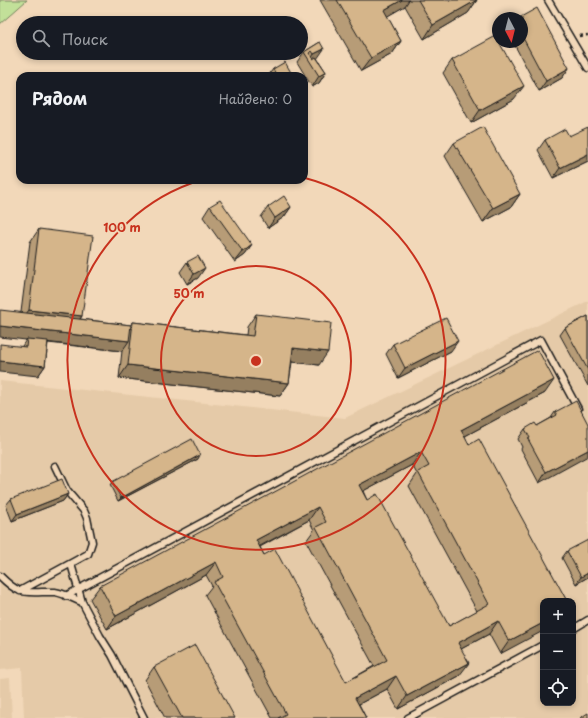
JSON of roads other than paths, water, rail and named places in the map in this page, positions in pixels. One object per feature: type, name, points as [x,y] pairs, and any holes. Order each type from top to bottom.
[{"type":"lane","points":[[548,0],[588,68]]},
{"type":"lane","points":[[66,596],[541,340],[581,414]]},
{"type":"lane","points":[[20,591],[88,554],[92,542],[84,511],[67,490],[55,466]]},
{"type":"lane","points":[[71,564],[82,602],[112,655],[144,718]]},
{"type":"lane","points":[[0,576],[15,590],[27,593],[56,592],[82,602]]},
{"type":"lane","points":[[576,626],[588,620]]},
{"type":"lane","points":[[408,718],[540,647]]}]
